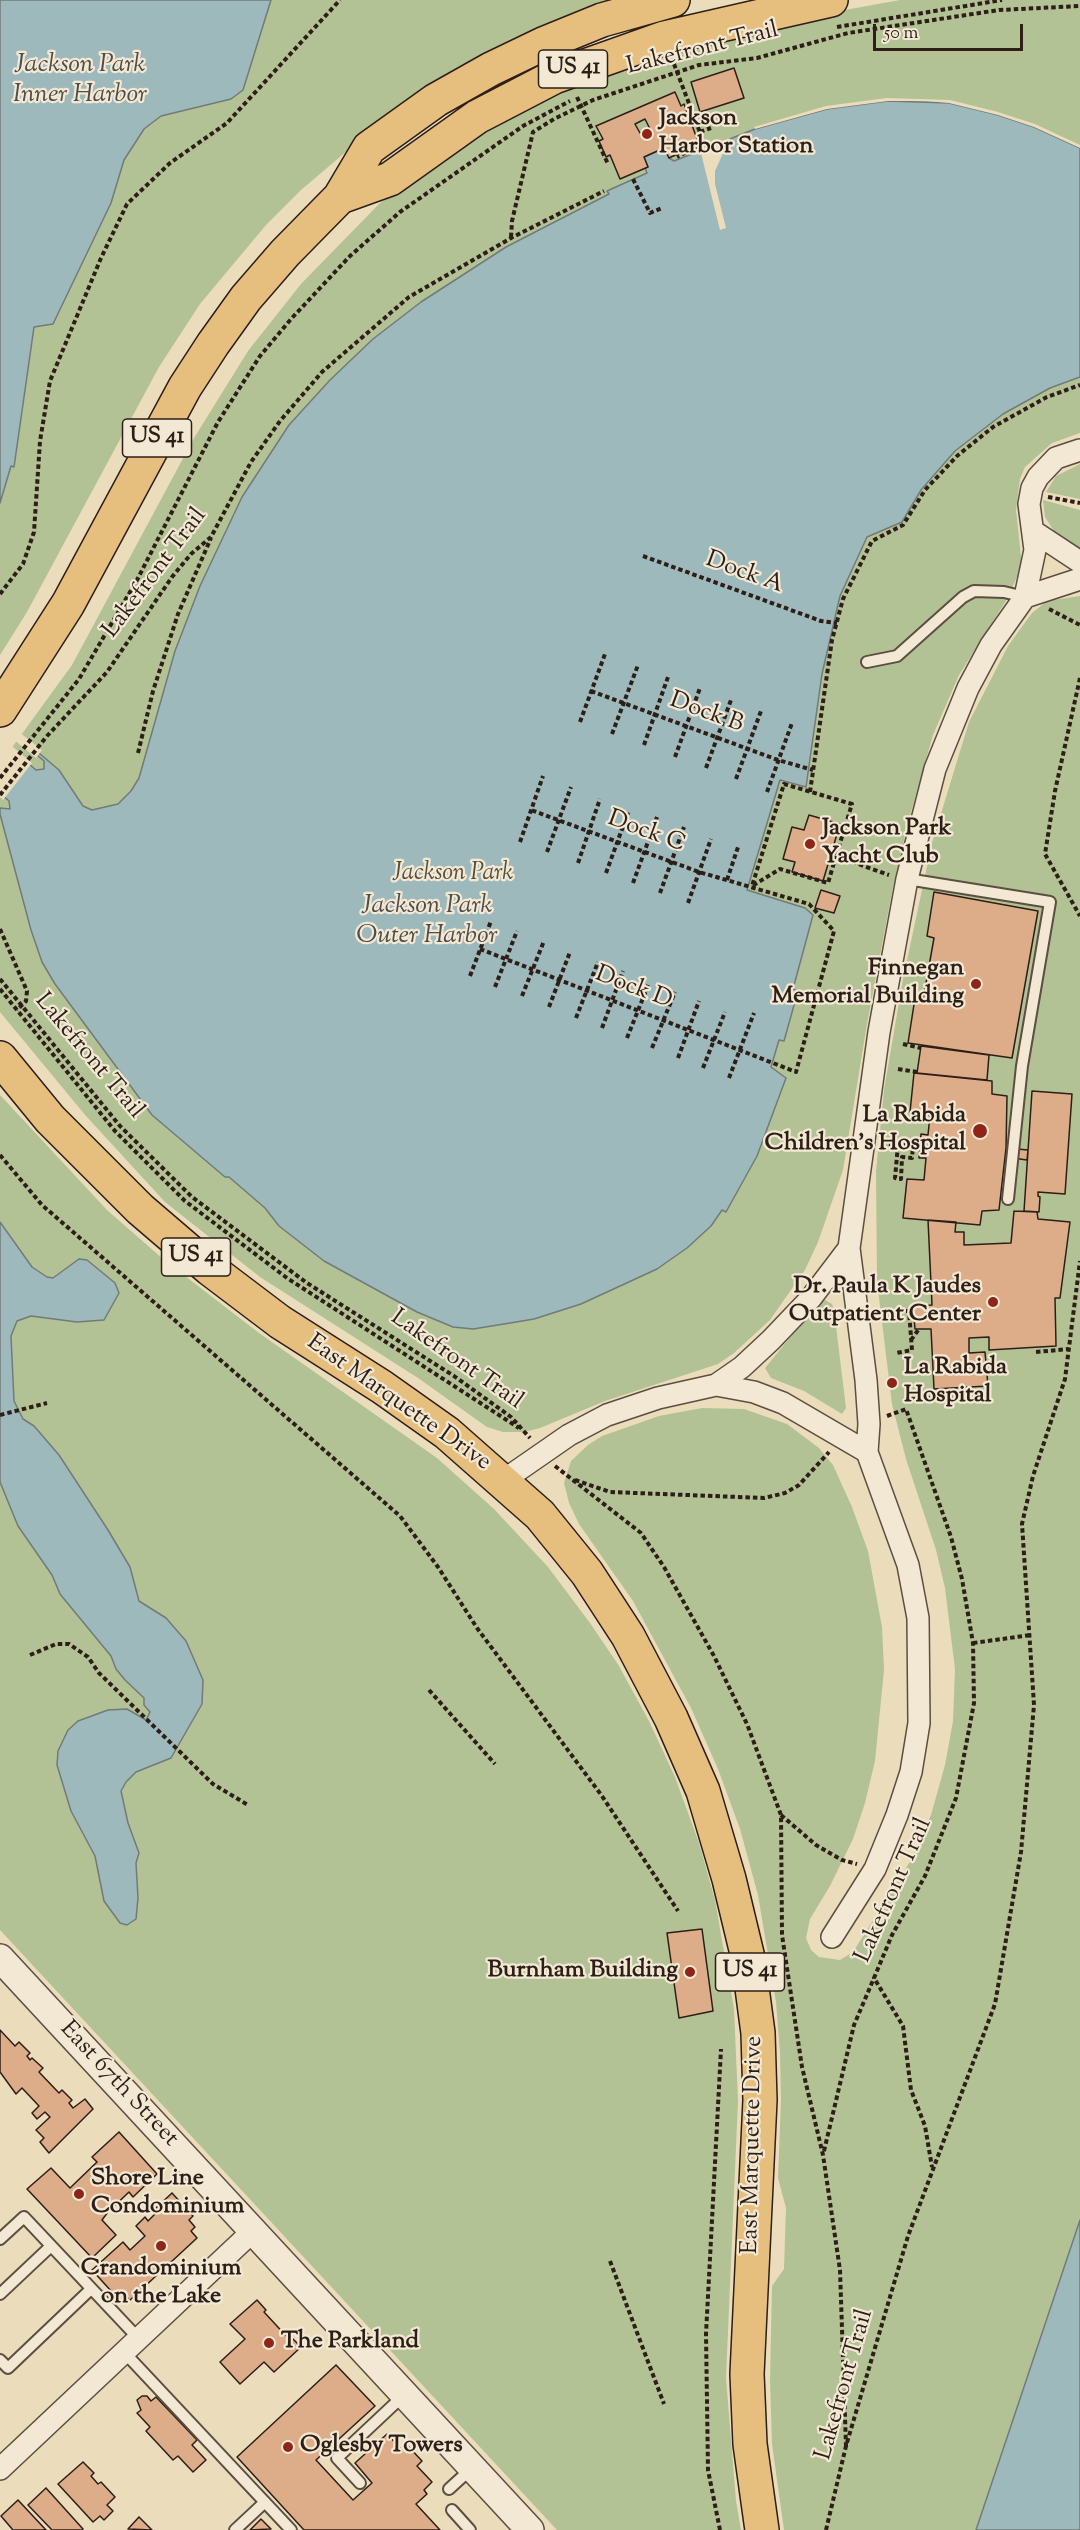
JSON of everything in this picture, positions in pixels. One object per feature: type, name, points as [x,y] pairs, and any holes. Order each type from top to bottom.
[{"type":"main road","name":"US 41","points":[[3,706],[68,604],[179,398],[213,344],[246,298],[285,253],[340,197],[369,148],[465,83],[543,44],[602,20],[673,0]]},
{"type":"main road","name":"US 41","points":[[340,197],[390,179],[449,135],[502,103],[554,77],[664,38],[834,14]]},
{"type":"main road","name":"East Marquette Drive","points":[[0,1058],[50,1119],[140,1209],[210,1269],[280,1322],[382,1387],[447,1433],[504,1480],[540,1515],[586,1573],[628,1636],[671,1718],[703,1791],[729,1879],[748,1958],[758,2033],[760,2100],[747,2374],[750,2444],[762,2530]]},
{"type":"street","points":[[832,1937],[875,1869],[911,1772],[919,1723],[921,1676],[918,1618],[908,1565],[867,1452],[869,1424],[866,1380],[849,1248],[879,1032],[907,879],[935,769],[952,723],[991,645],[1025,597],[1035,550],[1029,504],[1038,477],[1056,458],[1080,450]]},
{"type":"street","points":[[1033,531],[1064,554],[1080,562]]},
{"type":"street","points":[[1025,597],[1080,579]]},
{"type":"street","points":[[504,1480],[569,1436],[607,1415],[658,1398],[716,1385],[742,1367],[771,1340],[811,1298],[849,1248]]},
{"type":"street","points":[[716,1385],[754,1392],[783,1403],[867,1452]]},
{"type":"street","name":"East 67th Street","points":[[0,1958],[530,2530]]},
{"type":"street","points":[[0,2469],[253,2231]]},
{"type":"lane","points":[[867,662],[897,656],[963,597],[974,591],[1005,592],[1025,597]]},
{"type":"lane","points":[[907,879],[1050,902],[1022,1066],[1008,1199]]},
{"type":"lane","points":[[0,2239],[24,2217],[91,2289],[131,2345],[291,2530]]},
{"type":"lane","points":[[0,2295],[51,2246]]},
{"type":"lane","points":[[0,2360],[8,2368],[91,2289]]},
{"type":"lane","points":[[360,2483],[337,2458],[404,2395]]},
{"type":"lane","points":[[449,2489],[472,2468]]},
{"type":"lane","points":[[235,2530],[265,2502]]},
{"type":"lane","points":[[452,2510],[470,2530]]},
{"type":"path","points":[[0,594],[22,564],[34,532],[40,441],[50,381],[101,258],[127,204],[170,163],[227,123],[339,0]]},
{"type":"path","points":[[834,14],[1000,1],[999,10]]},
{"type":"path","name":"Lakefront Trail","points":[[0,795],[46,736],[106,672],[191,554],[211,537],[251,462],[280,421],[322,372],[409,297],[511,238],[512,221],[533,132],[580,105],[699,65],[757,58],[848,33],[999,10],[1080,6]]},
{"type":"path","name":"Lakefront Trail","points":[[662,68],[681,62]]},
{"type":"path","points":[[674,64],[704,143],[677,157]]},
{"type":"path","name":"Lakefront Trail","points":[[0,778],[79,679],[137,580],[218,422],[260,356],[291,319],[350,256],[400,212],[523,126],[587,93]]},
{"type":"path","points":[[577,97],[608,164]]},
{"type":"path","points":[[700,132],[711,128]]},
{"type":"path","points":[[633,179],[650,213],[662,208]]},
{"type":"path","points":[[511,238],[604,191]]},
{"type":"path","points":[[810,792],[811,770],[835,622],[843,599],[872,541],[903,525],[925,490],[957,456],[993,427],[1047,397],[1080,386]]},
{"type":"path","points":[[1044,496],[1080,503]]},
{"type":"path","points":[[138,753],[153,691],[178,614],[211,537]]},
{"type":"path","name":"Dock A","points":[[644,556],[820,621],[835,622]]},
{"type":"path","points":[[580,722],[605,654]]},
{"type":"path","points":[[612,734],[638,664]]},
{"type":"path","points":[[644,745],[668,677]]},
{"type":"path","points":[[1080,678],[1055,790],[1045,854],[1080,916]]},
{"type":"path","points":[[675,757],[700,688]]},
{"type":"path","name":"Dock B","points":[[591,691],[747,749],[811,770]]},
{"type":"path","points":[[706,768],[731,700]]},
{"type":"path","points":[[736,779],[761,711]]},
{"type":"path","points":[[767,792],[792,723]]},
{"type":"path","points":[[520,842],[543,776]]},
{"type":"path","points":[[784,784],[852,804],[828,883],[780,869],[751,885],[784,784]]},
{"type":"path","points":[[547,852],[571,786]]},
{"type":"path","points":[[578,863],[600,799]]},
{"type":"path","name":"Dock C","points":[[531,810],[699,872],[751,885],[809,904],[834,931],[796,1072],[772,1061]]},
{"type":"path","points":[[606,873],[629,810]]},
{"type":"path","points":[[633,884],[657,817]]},
{"type":"path","points":[[660,893],[684,827]]},
{"type":"path","points":[[688,903],[711,839]]},
{"type":"path","points":[[727,880],[738,847]]},
{"type":"path","points":[[836,856],[907,879]]},
{"type":"path","points":[[470,976],[491,921]]},
{"type":"path","points":[[0,929],[27,991],[26,1001],[16,1010]]},
{"type":"path","points":[[495,987],[517,931]]},
{"type":"path","points":[[522,996],[544,940]]},
{"type":"path","name":"Dock D","points":[[480,948],[772,1061]]},
{"type":"path","points":[[549,1007],[570,952]]},
{"type":"path","points":[[576,1017],[598,962]]},
{"type":"path","points":[[917,966],[929,969]]},
{"type":"path","points":[[602,1028],[623,971]]},
{"type":"path","name":"Lakefront Trail","points":[[0,979],[120,1126],[192,1197],[307,1283],[454,1376],[511,1417],[522,1430],[287,1278],[185,1201],[115,1131],[0,989]]},
{"type":"path","points":[[627,1038],[649,983]]},
{"type":"path","points":[[652,1048],[675,992]]},
{"type":"path","points":[[678,1058],[699,1001]]},
{"type":"path","points":[[703,1068],[725,1012]]},
{"type":"path","points":[[729,1078],[754,1012]]},
{"type":"path","points":[[903,1044],[921,1048]]},
{"type":"path","points":[[898,1069],[917,1072]]},
{"type":"path","points":[[889,1144],[920,1146]]},
{"type":"path","points":[[898,1145],[895,1178],[901,1179],[902,1157],[912,1158],[913,1146]]},
{"type":"path","points":[[0,1155],[42,1205],[400,1516],[438,1567],[477,1628],[602,1796],[678,1911]]},
{"type":"path","points":[[932,2168],[995,2004],[1021,1852],[1034,1705],[1022,1524],[1033,1476],[1060,1397],[1069,1349],[1080,1261]]},
{"type":"path","points":[[891,1311],[909,1311],[912,1350],[896,1353]]},
{"type":"path","points":[[911,1340],[919,1329]]},
{"type":"path","points":[[1036,1352],[1069,1349]]},
{"type":"path","points":[[903,1400],[956,1396],[955,1388]]},
{"type":"path","points":[[939,1389],[940,1397]]},
{"type":"path","points":[[0,1415],[47,1403]]},
{"type":"path","name":"Lakefront Trail","points":[[826,2530],[846,2446],[908,2236],[932,2168],[925,2126],[911,2090],[903,2026],[874,1978],[892,1935],[925,1876],[956,1798],[974,1703],[973,1643],[962,1579],[934,1486],[906,1409],[894,1413]]},
{"type":"path","points":[[580,1485],[566,1476],[610,1492],[764,1498],[785,1493],[799,1485],[825,1455]]},
{"type":"path","points":[[973,1643],[1031,1635]]},
{"type":"path","points":[[30,1656],[56,1644],[69,1644],[88,1658],[99,1673],[213,1784],[248,1805]]},
{"type":"path","points":[[429,1690],[495,1764]]},
{"type":"path","points":[[781,1815],[816,1845],[839,1859],[875,1869]]},
{"type":"path","points":[[823,2155],[854,2025],[874,1978]]},
{"type":"path","points":[[720,2530],[708,2470],[706,2334],[721,2049]]},
{"type":"path","points":[[610,2261],[664,2404]]},
{"type":"green space","points":[[0,0],[625,0],[368,133],[301,190],[266,225],[200,304],[159,367],[27,612],[0,655]]},
{"type":"green space","name":"Jackson Park Outer Harbor","points":[[900,0],[1080,0],[1080,433],[1052,443],[1025,467],[1020,479],[1016,510],[1022,566],[1007,599],[959,675],[933,735],[909,819],[893,887],[843,1170],[818,1242],[805,1270],[770,1320],[734,1353],[718,1364],[605,1401],[540,1428],[524,1432],[503,1432],[487,1427],[418,1378],[260,1277],[165,1202],[86,1116],[0,1012],[0,764],[72,665],[194,438],[248,351],[301,284],[379,204],[457,143],[612,66],[779,22]]},
{"type":"green space","points":[[1080,464],[1080,499],[1046,492],[1056,476]]},
{"type":"green space","points":[[1043,500],[1080,510],[1080,551],[1054,531],[1045,517]]},
{"type":"green space","points":[[1080,596],[1080,2220],[976,2530],[784,2530],[772,2444],[770,2380],[772,2286],[784,2269],[786,2208],[778,2178],[780,2053],[776,2002],[758,1895],[740,1829],[718,1769],[691,1708],[633,1601],[579,1524],[569,1503],[564,1483],[571,1461],[602,1436],[659,1416],[702,1408],[744,1409],[787,1424],[819,1448],[833,1465],[868,1551],[882,1627],[884,1670],[875,1761],[865,1803],[853,1839],[830,1886],[810,1919],[806,1938],[811,1950],[819,1957],[840,1960],[853,1952],[911,1860],[931,1815],[945,1765],[953,1721],[955,1669],[945,1588],[936,1550],[906,1459],[892,1404],[877,1281],[876,1171],[884,1090],[903,979],[932,843],[969,722],[1008,646],[1032,613],[1047,601]]},
{"type":"green space","points":[[0,1095],[107,1210],[163,1259],[259,1333],[437,1458],[494,1509],[548,1567],[590,1623],[619,1666],[649,1721],[675,1777],[699,1843],[715,1900],[734,2009],[738,2101],[726,2378],[736,2501],[741,2530],[557,2530],[0,1930]]},
{"type":"green space","points":[[825,1300],[832,1304],[834,1310],[846,1408],[842,1414],[804,1391],[771,1378],[765,1368],[820,1301]]},
{"type":"water","name":"Jackson Park Inner Harbor","points":[[0,0],[271,0],[243,90],[231,99],[161,116],[144,129],[124,160],[111,203],[53,324],[34,327],[14,467],[11,466],[0,503]]},
{"type":"water","name":"Jackson Park Outer Harbor","points":[[888,101],[949,103],[1034,127],[1080,148],[1080,377],[1050,388],[1003,414],[955,451],[921,490],[902,522],[867,537],[840,596],[822,674],[806,787],[780,780],[747,890],[805,908],[813,915],[793,989],[798,991],[784,1041],[779,1040],[771,1067],[786,1078],[757,1156],[726,1212],[722,1210],[711,1226],[687,1248],[657,1269],[581,1304],[534,1319],[473,1329],[453,1327],[417,1312],[324,1261],[279,1226],[265,1208],[229,1177],[225,1177],[152,1115],[55,984],[42,962],[31,930],[0,814],[0,808],[10,809],[9,801],[0,793],[0,739],[36,770],[44,769],[44,761],[0,724],[0,720],[59,770],[83,806],[92,810],[118,804],[131,791],[139,778],[175,651],[200,586],[242,497],[289,425],[330,380],[373,339],[421,302],[506,247],[609,194],[607,191],[647,173],[645,168],[648,167],[644,157],[664,148],[669,158],[674,161],[755,129],[827,109]]},
{"type":"water","points":[[0,1222],[32,1267],[47,1277],[53,1278],[79,1259],[87,1260],[115,1283],[119,1293],[104,1320],[77,1322],[31,1316],[17,1321],[11,1336],[14,1401],[23,1419],[34,1426],[59,1455],[108,1530],[130,1567],[139,1601],[166,1618],[186,1641],[203,1680],[202,1704],[171,1758],[136,1772],[121,1791],[128,1823],[139,1853],[136,1863],[138,1898],[136,1919],[127,1925],[120,1923],[104,1901],[95,1856],[71,1811],[57,1765],[58,1751],[68,1730],[78,1721],[108,1710],[127,1709],[146,1720],[150,1712],[144,1705],[144,1698],[116,1669],[111,1656],[60,1594],[52,1575],[18,1526],[0,1482]]},
{"type":"water","points":[[1080,2220],[1080,2530],[976,2530]]},
{"type":"pier","points":[[887,98],[950,100],[998,112],[1035,124],[1080,145],[1080,148],[1034,127],[998,115],[949,103],[926,101],[888,101],[827,109],[755,129],[754,127],[826,106]]},
{"type":"pier","points":[[730,138],[715,171],[715,184],[726,228],[720,230],[700,149]]},
{"type":"pier","points":[[0,717],[42,750],[36,758],[0,728]]},
{"type":"pier","points":[[0,736],[32,763],[3,800],[0,797]]},
{"type":"building","points":[[734,68],[744,98],[700,112],[691,82]]},
{"type":"building","name":"Jackson Harbor Station","points":[[675,92],[681,106],[684,104],[699,144],[669,158],[664,148],[644,157],[648,167],[620,179],[610,155],[606,157],[599,141],[603,139],[596,126]]},
{"type":"building","points":[[645,119],[650,129],[640,133],[635,124]]},
{"type":"building","name":"Jackson Park Yacht Club","points":[[809,815],[840,824],[823,881],[792,872],[795,862],[783,859],[792,827],[804,830]]},
{"type":"building","points":[[821,890],[840,896],[834,913],[815,908]]},
{"type":"building","name":"Finnegan Memorial Building","points":[[934,892],[1038,911],[1012,1058],[908,1043],[915,998],[923,1000],[934,938],[927,936]]},
{"type":"building","points":[[921,1046],[989,1055],[987,1080],[917,1073]]},
{"type":"building","points":[[914,1073],[992,1081],[992,1094],[1007,1096],[1006,1148],[999,1210],[982,1211],[980,1225],[903,1218],[907,1179],[924,1180],[926,1158],[919,1158],[921,1134],[928,1135],[930,1115],[910,1112]]},
{"type":"building","points":[[1032,1091],[1072,1094],[1065,1194],[1038,1192],[1039,1212],[1024,1211]]},
{"type":"building","points":[[1006,1148],[1028,1150],[1027,1160],[1005,1157]]},
{"type":"building","name":"Dr. Paula K Jaudes Outpatient Center","points":[[1014,1211],[1037,1212],[1038,1219],[1070,1222],[1060,1298],[1055,1298],[1056,1346],[989,1350],[989,1337],[969,1338],[969,1353],[985,1352],[988,1386],[934,1389],[931,1329],[915,1329],[913,1306],[932,1305],[928,1220],[956,1222],[955,1232],[964,1232],[964,1245],[1011,1243]]},
{"type":"building","name":"Burnham Building","points":[[702,1929],[713,2011],[679,2018],[667,1933]]},
{"type":"building","points":[[0,2030],[15,2046],[19,2042],[30,2053],[27,2056],[30,2060],[32,2058],[43,2068],[39,2072],[59,2093],[62,2090],[72,2100],[69,2103],[73,2108],[85,2099],[93,2109],[49,2153],[40,2142],[44,2138],[36,2130],[50,2117],[45,2112],[37,2119],[32,2113],[39,2106],[22,2088],[16,2094],[0,2072]]},
{"type":"building","name":"Shore Line Condominium","points":[[119,2132],[157,2174],[133,2197],[129,2192],[108,2212],[102,2220],[116,2235],[92,2258],[27,2189],[51,2168],[70,2188],[97,2162],[92,2157]]},
{"type":"building","name":"Crandominium on the Lake","points":[[172,2193],[193,2216],[189,2220],[195,2227],[191,2231],[197,2238],[129,2301],[128,2298],[122,2303],[92,2270],[123,2242],[130,2250],[145,2236],[136,2226],[145,2217],[148,2221],[158,2211],[156,2208]]},
{"type":"building","name":"The Parkland","points":[[257,2300],[266,2310],[264,2312],[289,2339],[291,2337],[301,2347],[274,2372],[264,2362],[240,2384],[220,2362],[245,2339],[230,2324]]},
{"type":"building","name":"Oglesby Towers","points":[[336,2365],[375,2406],[316,2460],[353,2500],[372,2483],[355,2463],[387,2434],[402,2450],[407,2445],[422,2461],[417,2466],[432,2482],[424,2490],[427,2494],[416,2504],[440,2530],[304,2530],[237,2457]]},
{"type":"building","points":[[142,2396],[147,2396],[151,2401],[156,2397],[197,2440],[192,2445],[206,2460],[193,2472],[178,2456],[173,2460],[146,2431],[150,2427],[137,2413],[141,2410],[137,2400]]},
{"type":"building","points":[[83,2462],[94,2473],[91,2476],[98,2484],[101,2482],[115,2497],[107,2505],[113,2511],[104,2520],[100,2516],[93,2522],[58,2484]]},
{"type":"building","points":[[46,2488],[82,2530],[52,2530],[28,2505]]},
{"type":"building","points":[[18,2500],[46,2530],[13,2530],[1,2516]]},
{"type":"building","points":[[139,2517],[152,2530],[128,2529]]},
{"type":"building","points":[[261,2519],[271,2529],[250,2530]]},
{"type":"place","name":"Jackson Harbor Station","points":[[647,134]]},
{"type":"place","name":"Jackson Park Yacht Club","points":[[810,844]]},
{"type":"place","name":"Finnegan Memorial Building","points":[[976,984]]},
{"type":"place","name":"La Rabida Children's Hospital","points":[[980,1131]]},
{"type":"place","name":"Dr. Paula K Jaudes Outpatient Center","points":[[993,1302]]},
{"type":"place","name":"La Rabida Hospital","points":[[892,1383]]},
{"type":"place","name":"Burnham Building","points":[[690,1972]]},
{"type":"place","name":"Shore Line Condominium","points":[[79,2194]]},
{"type":"place","name":"Crandominium on the Lake","points":[[161,2246]]},
{"type":"place","name":"The Parkland","points":[[269,2343]]},
{"type":"place","name":"Oglesby Towers","points":[[288,2447]]},
{"type":"park label","name":"Jackson Park","points":[[453,875]]}]
